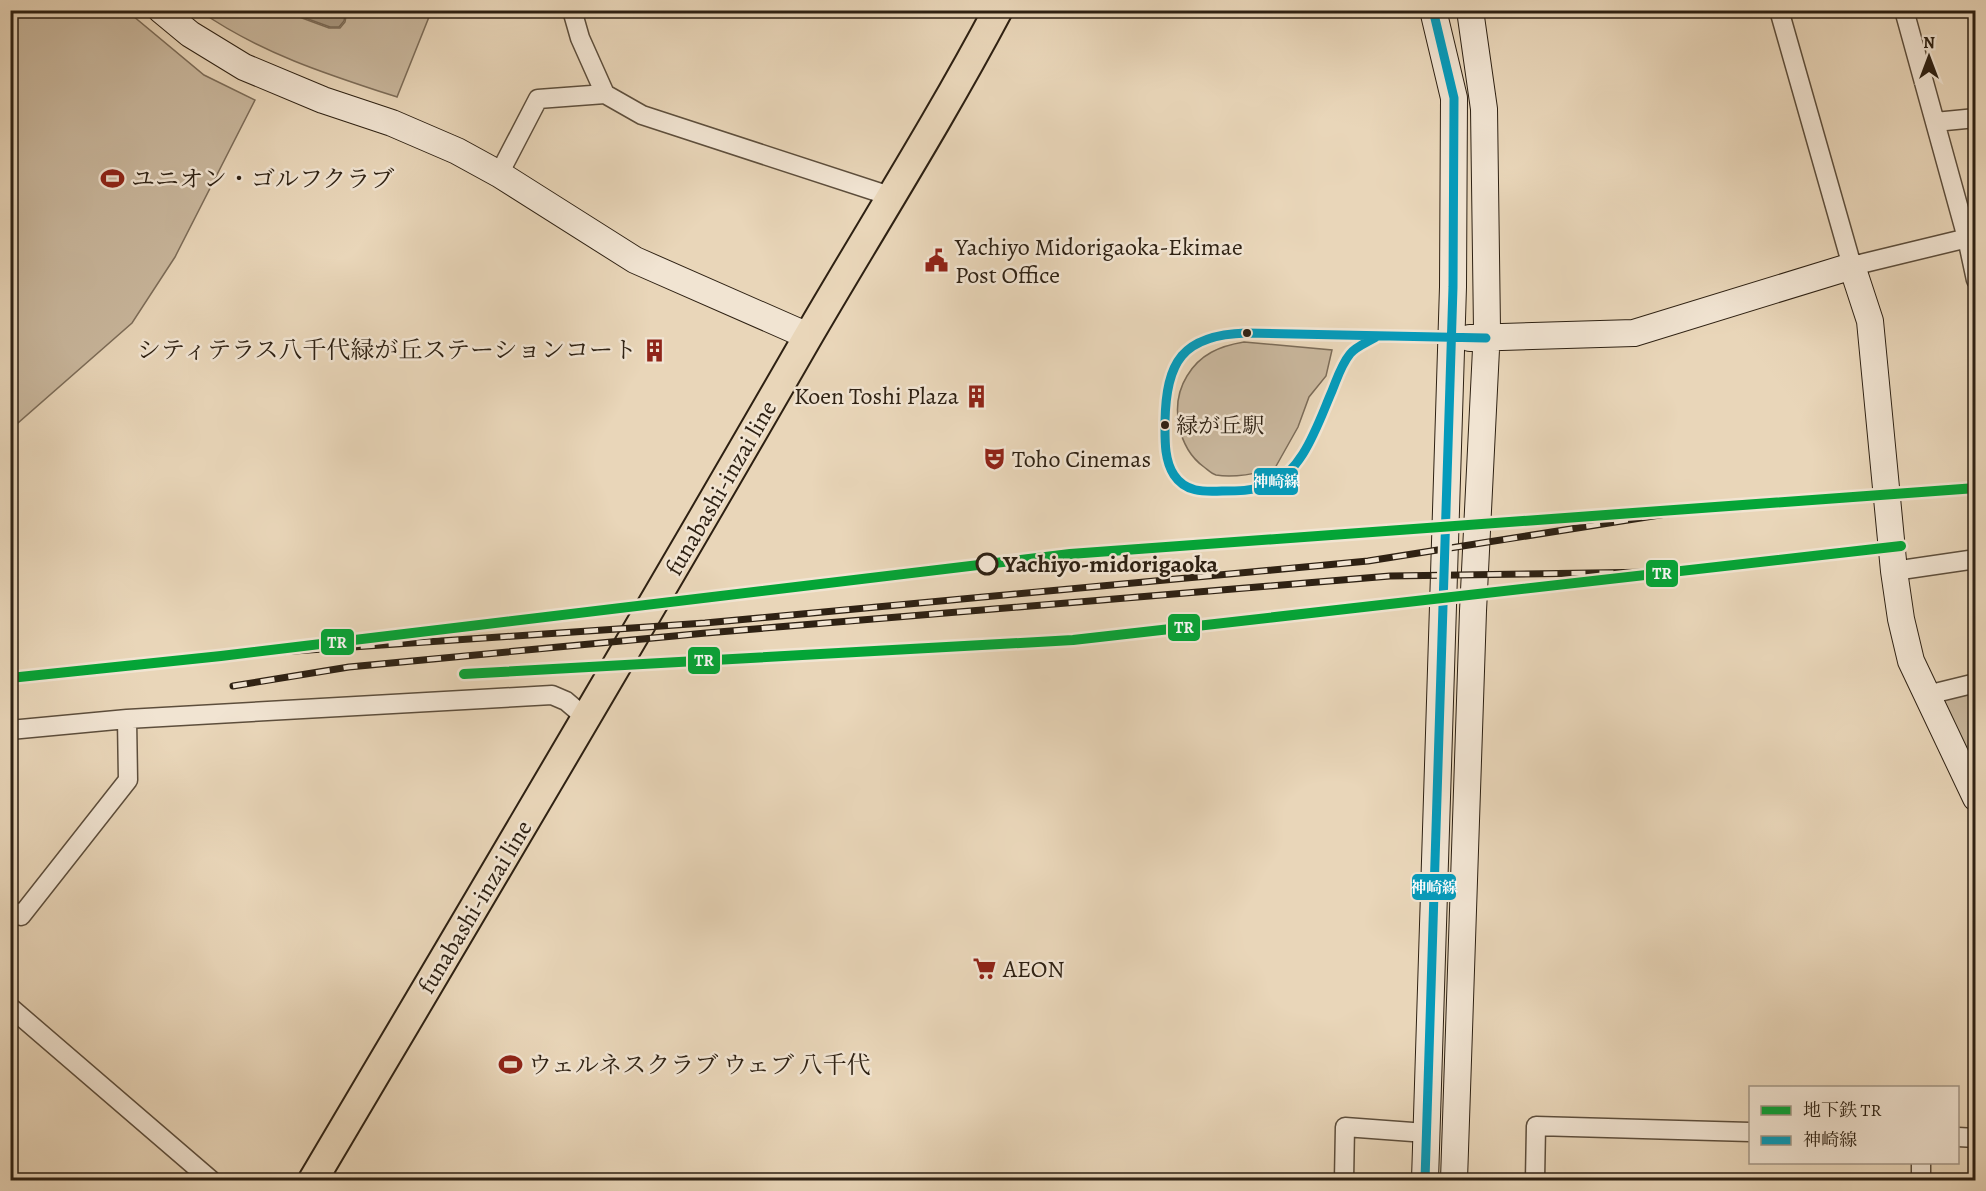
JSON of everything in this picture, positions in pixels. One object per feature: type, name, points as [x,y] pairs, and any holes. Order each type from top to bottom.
[{"type":"main road","name":"funabashi-inzai line","points":[[313,1180],[808,336],[893,197],[999,10]]},
{"type":"street","points":[[161,10],[190,34],[244,67],[323,100],[392,123],[457,151],[499,174],[634,260],[808,336]]},
{"type":"street","points":[[572,10],[580,38],[605,94]]},
{"type":"street","points":[[1425,1180],[1441,615],[1452,338],[1454,99],[1433,10]]},
{"type":"street","points":[[1454,1180],[1473,611],[1486,338],[1484,109],[1470,10]]},
{"type":"street","points":[[1779,10],[1852,266],[1870,321],[1894,571],[1911,661],[1976,798]]},
{"type":"street","points":[[1904,10],[1935,122],[1971,237],[1976,280]]},
{"type":"street","points":[[499,174],[538,99],[605,94],[642,115],[893,197]]},
{"type":"street","points":[[1935,122],[1976,118]]},
{"type":"street","points":[[1452,338],[1634,333],[1852,266],[1971,237]]},
{"type":"street","points":[[1894,571],[1976,559]]},
{"type":"street","points":[[1927,695],[1976,683]]},
{"type":"street","points":[[10,730],[128,719],[552,695],[566,701],[586,718]]},
{"type":"street","points":[[10,909],[21,916],[128,780],[128,719]]},
{"type":"street","points":[[10,1006],[211,1180]]},
{"type":"street","points":[[1535,1180],[1536,1126],[1749,1132]]},
{"type":"street","points":[[1344,1180],[1345,1127],[1426,1133]]},
{"type":"street","points":[[1959,1137],[1976,1138]]},
{"type":"street","points":[[1921,1164],[1921,1180]]},
{"type":"shaded area","name":"ユニオン・ゴルフクラブ","points":[[11,10],[127,11],[204,75],[255,100],[175,257],[132,323],[11,429]]},
{"type":"shaded area","points":[[346,10],[344,21],[339,27],[330,27],[286,11]]},
{"type":"shaded area","points":[[200,11],[283,11],[329,28],[340,28],[345,22],[347,11],[436,11],[431,12],[397,97],[296,62],[247,39]]},
{"type":"shaded area","points":[[1244,342],[1332,350],[1326,376],[1309,397],[1298,427],[1275,468],[1246,475],[1216,475],[1195,459],[1182,438],[1178,400],[1181,387],[1198,362],[1211,352]]},
{"type":"shaded area","points":[[1975,690],[1975,798],[1927,695]]},
{"type":"railway","points":[[221,656],[705,623],[1368,561],[1685,511]]},
{"type":"railway","points":[[233,686],[349,667],[706,633],[1390,576],[1657,572]]},
{"type":"metro line","name":"TR","points":[[10,678],[221,656],[1070,554],[1976,488]]},
{"type":"metro line","name":"TR","points":[[464,674],[1073,640],[1901,546]]},
{"type":"transit line","name":"神崎線","points":[[1425,1180],[1453,287],[1454,98],[1433,10]]},
{"type":"transit line","name":"神崎線","points":[[1376,337],[1352,351],[1347,358],[1308,446],[1300,459],[1280,479],[1267,486],[1239,491],[1195,490],[1178,481],[1168,463],[1165,442],[1169,383],[1174,368],[1182,356],[1193,346],[1206,339],[1246,333],[1486,338]]},
{"type":"place","name":"ユニオン・ゴルフクラブ","points":[[113,179]]},
{"type":"place","name":"Yachiyo Midorigaoka-Ekimae Post Office","points":[[937,261]]},
{"type":"place","name":"シティテラス八千代緑が丘ステーションコート","points":[[655,350]]},
{"type":"place","name":"Koen Toshi Plaza","points":[[977,396]]},
{"type":"place","name":"緑が丘駅","points":[[1165,425]]},
{"type":"place","name":"Toho Cinemas","points":[[994,459]]},
{"type":"place","name":"Yachiyo-midorigaoka","points":[[987,564]]},
{"type":"place","name":"AEON","points":[[985,969]]},
{"type":"place","name":"ウェルネスクラブ ウェブ 八千代","points":[[510,1065]]}]
